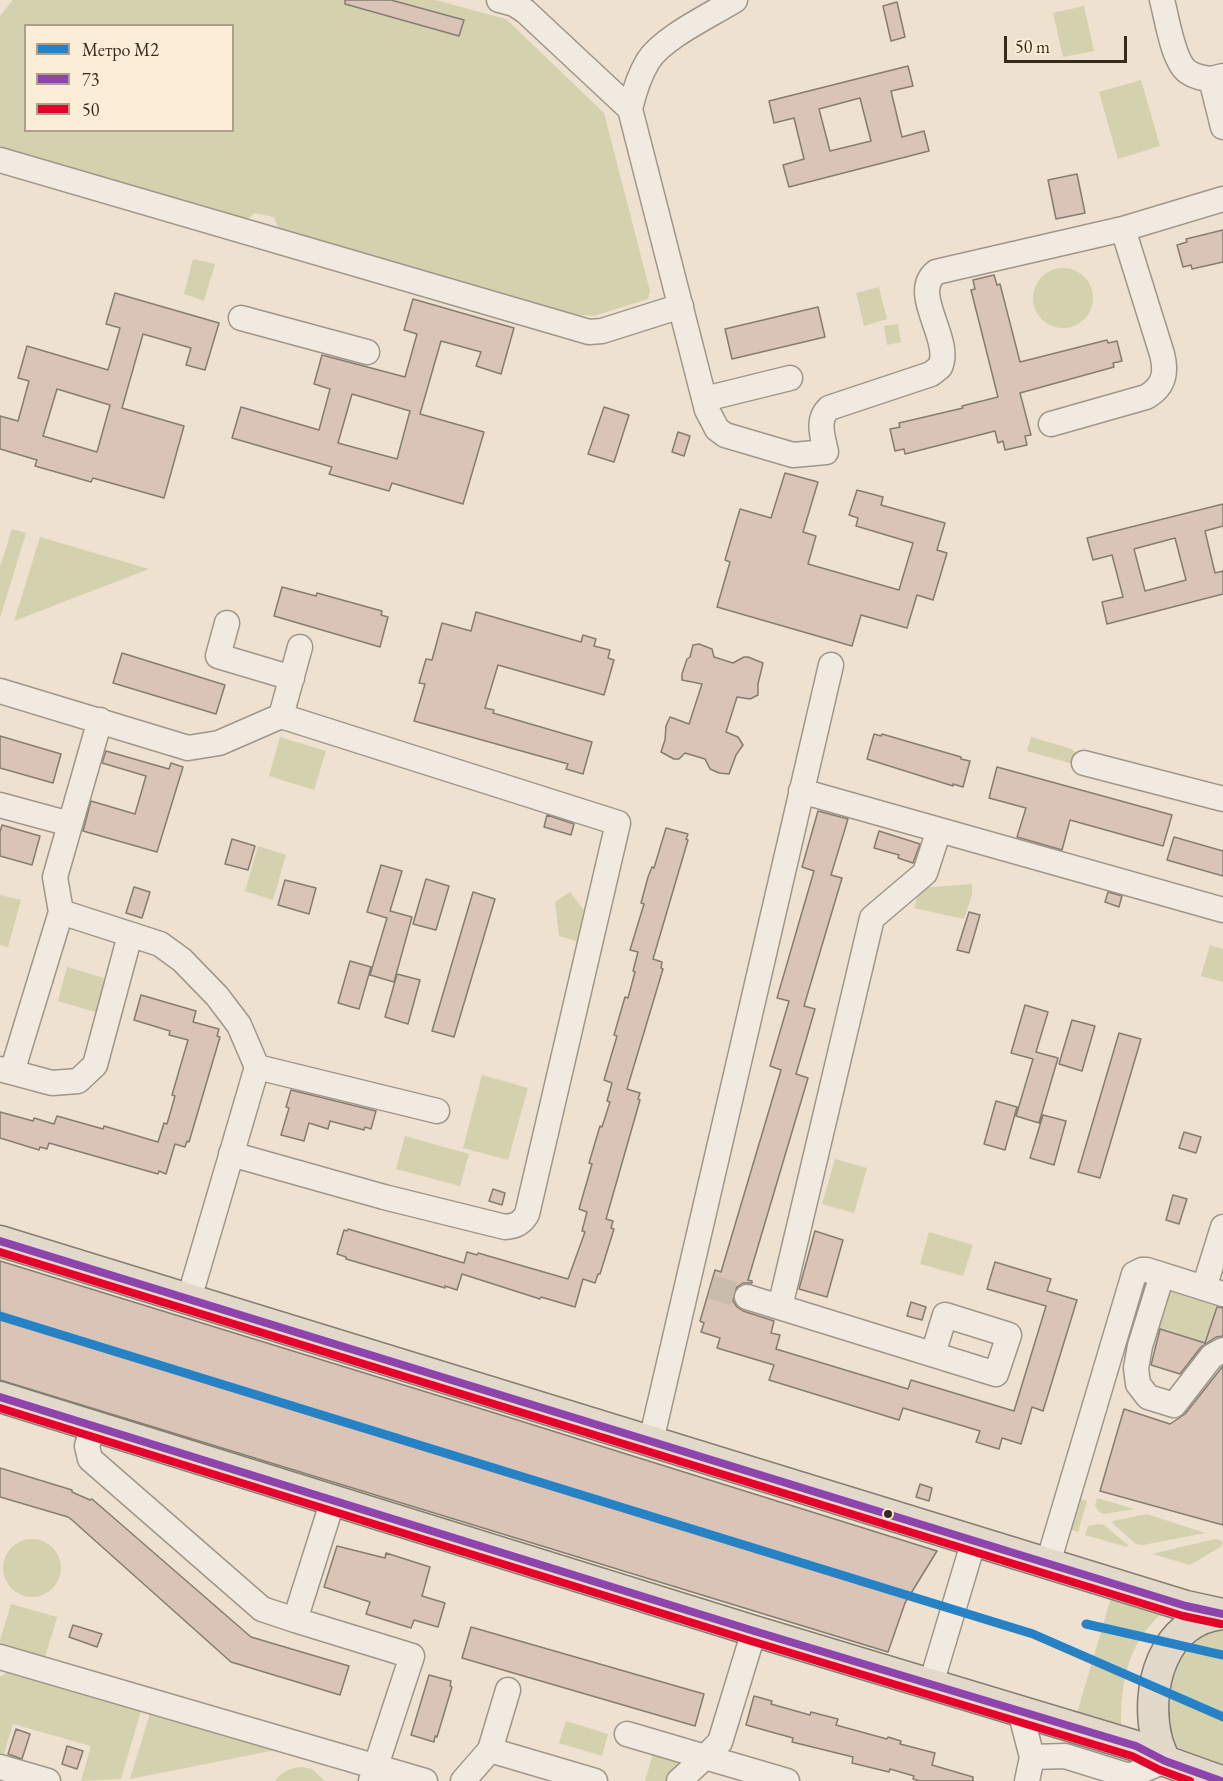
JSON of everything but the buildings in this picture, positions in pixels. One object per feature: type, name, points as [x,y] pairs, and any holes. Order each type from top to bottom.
[{"type":"main road","points":[[0,1241],[1186,1606],[1222,1614]]},
{"type":"main road","points":[[0,1397],[754,1631],[1136,1746],[1165,1761],[1221,1781]]},
{"type":"main road","points":[[1165,1761],[1157,1741],[1153,1719],[1160,1666],[1167,1648],[1185,1628],[1201,1618],[1222,1614]]},
{"type":"street","points":[[499,0],[514,4],[525,11],[630,109]]},
{"type":"street","points":[[735,0],[666,42],[649,59],[638,81],[630,109],[711,421],[725,435],[793,455],[826,452],[820,424],[821,418],[829,408],[931,374],[940,367],[943,355],[927,292],[928,280],[936,272],[1123,229],[1223,199]]},
{"type":"street","points":[[1162,0],[1179,64],[1198,78],[1217,78],[1223,127]]},
{"type":"street","points":[[0,160],[589,332],[602,331],[681,306]]},
{"type":"street","points":[[1051,424],[1146,397],[1155,392],[1165,375],[1162,354],[1123,229]]},
{"type":"street","points":[[241,318],[367,352]]},
{"type":"street","points":[[705,399],[790,378]]},
{"type":"street","points":[[227,623],[218,656],[291,678]]},
{"type":"street","points":[[280,716],[300,647]]},
{"type":"street","points":[[651,1441],[700,1283],[801,791],[831,665]]},
{"type":"street","points":[[0,692],[188,748],[219,743],[280,716],[618,823],[527,1214],[523,1221],[514,1226],[505,1227],[384,1197],[231,1154]]},
{"type":"street","points":[[100,720],[55,877],[60,912],[6,1070],[52,1083],[78,1082],[95,1065],[130,935]]},
{"type":"street","points":[[1084,763],[1223,799]]},
{"type":"street","points":[[801,791],[1223,910]]},
{"type":"street","points":[[0,805],[70,824]]},
{"type":"street","points":[[780,1307],[872,918],[925,873],[939,830]]},
{"type":"street","points":[[60,912],[160,944],[182,960],[239,1025],[256,1067],[189,1299]]},
{"type":"street","points":[[256,1067],[437,1111]]},
{"type":"street","points":[[1048,1563],[1134,1274],[1142,1270],[1214,1291],[1223,1227]]},
{"type":"street","points":[[1162,1275],[1140,1346],[1136,1368],[1138,1384],[1148,1397],[1174,1405],[1212,1356],[1223,1350]]},
{"type":"street","points":[[747,1298],[933,1354]]},
{"type":"street","points":[[93,1426],[87,1446],[90,1459],[262,1609],[412,1656],[373,1774]]},
{"type":"street","points":[[295,1620],[333,1500]]},
{"type":"street","points":[[931,1684],[974,1540]]},
{"type":"street","points":[[679,1781],[720,1742],[754,1631]]},
{"type":"street","points":[[0,1658],[373,1774],[425,1781]]},
{"type":"street","points":[[463,1781],[490,1750],[508,1690]]},
{"type":"street","points":[[1020,1711],[1032,1757],[1027,1781]]},
{"type":"street","points":[[1032,1757],[1059,1733],[1071,1726]]},
{"type":"street","points":[[627,1734],[787,1781]]},
{"type":"street","points":[[490,1750],[596,1781]]},
{"type":"street","points":[[1032,1757],[1065,1756],[1129,1776],[1165,1761]]},
{"type":"street","points":[[0,1767],[48,1781]]},
{"type":"shaded area","points":[[13,0],[435,0],[506,19],[604,113],[650,291],[648,299],[594,316],[555,313],[281,235],[274,217],[254,213],[243,225],[0,154],[0,16]]},
{"type":"shaded area","points":[[1084,6],[1094,51],[1063,57],[1053,13]]},
{"type":"shaded area","points":[[1141,80],[1160,146],[1118,159],[1099,92]]},
{"type":"shaded area","points":[[193,259],[215,264],[204,301],[184,294]]},
{"type":"shaded area","points":[[1063,268],[1080,273],[1088,281],[1093,298],[1088,315],[1080,323],[1063,328],[1046,323],[1038,315],[1033,298],[1038,281],[1046,273]]},
{"type":"shaded area","points":[[879,287],[887,319],[864,326],[856,293]]},
{"type":"shaded area","points":[[898,324],[901,342],[887,345],[884,326]]},
{"type":"shaded area","points":[[12,529],[26,533],[0,618],[0,567]]},
{"type":"shaded area","points":[[40,537],[149,569],[14,621]]},
{"type":"shaded area","points":[[280,737],[326,751],[314,790],[269,776]]},
{"type":"shaded area","points":[[1031,737],[1072,749],[1078,757],[1073,764],[1027,751]]},
{"type":"shaded area","points":[[258,846],[286,855],[273,900],[245,891]]},
{"type":"shaded area","points":[[972,884],[972,895],[964,919],[914,908],[920,888]]},
{"type":"shaded area","points":[[570,892],[586,913],[580,942],[559,936],[555,902]]},
{"type":"shaded area","points":[[0,895],[21,900],[8,947],[0,945]]},
{"type":"shaded area","points":[[1210,945],[1223,949],[1223,982],[1201,976]]},
{"type":"shaded area","points":[[67,967],[111,980],[102,1014],[58,1001]]},
{"type":"shaded area","points":[[482,1075],[528,1088],[508,1160],[463,1148]]},
{"type":"shaded area","points":[[405,1136],[469,1154],[460,1186],[396,1169]]},
{"type":"shaded area","points":[[835,1159],[867,1168],[854,1213],[822,1204]]},
{"type":"shaded area","points":[[929,1232],[973,1245],[963,1276],[920,1264]]},
{"type":"shaded area","points":[[1169,1290],[1223,1306],[1223,1318],[1214,1346],[1157,1328]]},
{"type":"shaded area","points":[[1074,1497],[1087,1501],[1078,1532],[1065,1528]]},
{"type":"shaded area","points":[[1097,1498],[1134,1509],[1104,1514],[1099,1512],[1095,1505]]},
{"type":"shaded area","points":[[1147,1514],[1205,1533],[1143,1545],[1136,1544],[1112,1523]]},
{"type":"shaded area","points":[[1104,1525],[1128,1545],[1127,1547],[1085,1535],[1088,1526]]},
{"type":"shaded area","points":[[26,1539],[38,1539],[53,1547],[61,1562],[61,1574],[53,1589],[38,1597],[26,1597],[11,1589],[3,1574],[3,1562],[11,1547]]},
{"type":"shaded area","points":[[1215,1539],[1222,1541],[1222,1546],[1190,1565],[1152,1554]]},
{"type":"shaded area","points":[[1111,1598],[1161,1614],[1140,1638],[1128,1665],[1122,1694],[1121,1726],[1077,1713]]},
{"type":"shaded area","points":[[11,1604],[57,1617],[44,1661],[0,1648],[0,1640]]},
{"type":"shaded area","points":[[1223,1626],[1223,1769],[1179,1751],[1171,1737],[1167,1705],[1170,1673],[1185,1643]]},
{"type":"shaded area","points":[[16,1666],[143,1704],[121,1779],[81,1781],[91,1746],[13,1724],[2,1760],[0,1759],[0,1677]]},
{"type":"shaded area","points":[[152,1707],[291,1747],[130,1779]]},
{"type":"shaded area","points":[[566,1721],[608,1734],[602,1756],[559,1743]]},
{"type":"shaded area","points":[[654,1750],[677,1760],[677,1768],[666,1781],[645,1781]]},
{"type":"shaded area","points":[[302,1767],[312,1769],[325,1781],[275,1781],[287,1771]]},
{"type":"tunnel","points":[[711,1287],[747,1297]]},
{"type":"metro line","name":"M2","points":[[0,1316],[1033,1634],[1223,1717]]},
{"type":"metro line","name":"M2","points":[[1086,1624],[1223,1655]]},
{"type":"transit line","name":"73","points":[[0,1241],[1186,1606],[1223,1614]]},
{"type":"transit line","name":"50","points":[[0,1252],[1183,1616],[1221,1624]]},
{"type":"transit line","name":"73","points":[[0,1397],[754,1631],[1136,1746],[1165,1761],[1221,1781]]},
{"type":"transit line","name":"50","points":[[0,1408],[751,1641],[1132,1756],[1190,1781]]}]
